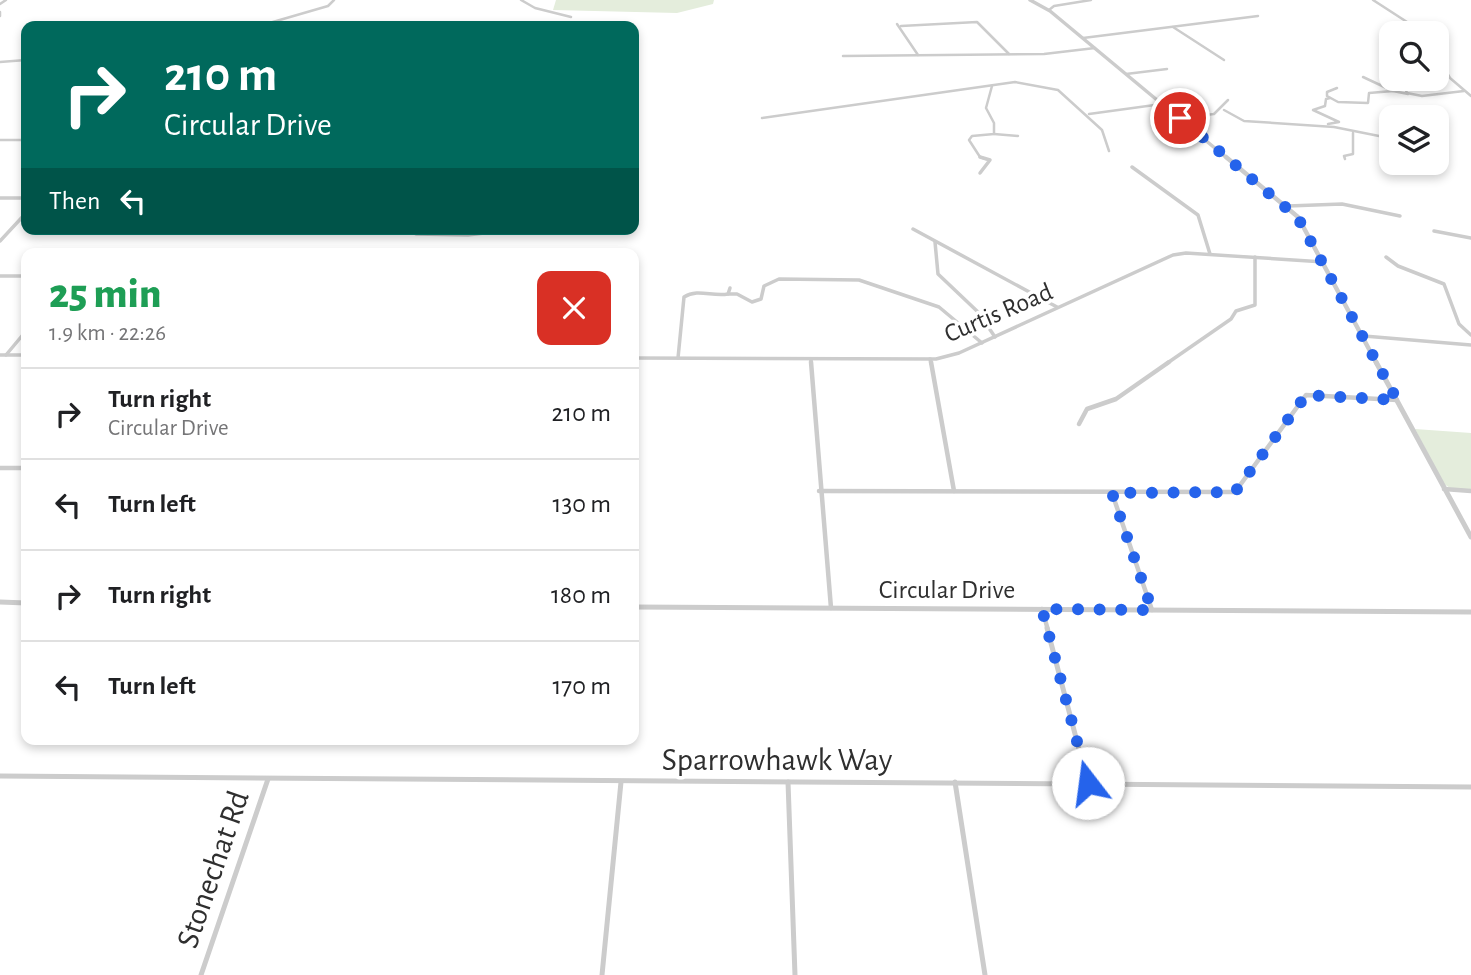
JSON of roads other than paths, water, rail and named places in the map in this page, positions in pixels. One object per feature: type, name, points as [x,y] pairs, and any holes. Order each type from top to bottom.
[{"type":"street","points":[[0,4],[6,0]]},
{"type":"street","points":[[276,21],[328,6],[334,0]]},
{"type":"street","points":[[521,0],[535,8],[571,17]]},
{"type":"street","points":[[1030,0],[1049,10],[1288,206],[1298,218],[1471,537]]},
{"type":"street","points":[[1049,10],[1054,6],[1091,0]]},
{"type":"street","points":[[1373,0],[1405,21]]},
{"type":"street","points":[[1083,38],[1258,16]]},
{"type":"street","points":[[919,56],[899,25],[977,22],[986,33],[997,37],[1009,54]]},
{"type":"street","points":[[1172,27],[1224,60]]},
{"type":"street","points":[[843,56],[1009,54],[1095,48]]},
{"type":"street","points":[[0,62],[21,60]]},
{"type":"street","points":[[1126,74],[1167,69]]},
{"type":"street","points":[[1449,76],[1471,96]]},
{"type":"street","points":[[1363,77],[1379,84]]},
{"type":"street","points":[[762,118],[1014,82],[1058,90],[1088,114],[1102,130],[1110,151]]},
{"type":"street","points":[[992,86],[986,108],[994,123],[994,134]]},
{"type":"street","points":[[1337,88],[1327,92],[1331,98],[1341,102],[1370,102],[1369,93],[1379,90]]},
{"type":"street","points":[[1393,91],[1422,96],[1464,91]]},
{"type":"street","points":[[1224,110],[1244,121],[1339,124],[1335,117],[1316,114],[1313,110],[1325,106],[1326,99],[1331,98]]},
{"type":"street","points":[[1180,118],[1215,115],[1224,110],[1228,100]]},
{"type":"street","points":[[1088,114],[1162,104]]},
{"type":"street","points":[[1317,125],[1379,137]]},
{"type":"street","points":[[1345,159],[1344,156],[1353,154],[1353,133]]},
{"type":"street","points":[[980,173],[990,160],[981,157],[969,140],[972,136],[1018,136]]},
{"type":"street","points":[[0,140],[21,140]]},
{"type":"street","points":[[1132,167],[1198,215],[1210,254]]},
{"type":"street","points":[[0,198],[21,198]]},
{"type":"street","points":[[1288,206],[1342,204],[1400,216]]},
{"type":"street","points":[[0,240],[21,218]]},
{"type":"street","points":[[913,229],[1058,308]]},
{"type":"street","points":[[1433,230],[1471,238]]},
{"type":"street","points":[[934,241],[938,274],[949,287],[959,291],[996,337]]},
{"type":"street","name":"Curtis Road","points":[[639,358],[930,359],[960,354],[1172,255],[1210,254],[1324,262]]},
{"type":"street","points":[[1079,424],[1087,409],[1116,399],[1231,318],[1236,311],[1255,305],[1255,257]]},
{"type":"street","points":[[1386,257],[1393,264],[1434,277],[1444,284],[1447,299],[1459,324],[1471,335]]},
{"type":"street","points":[[0,276],[21,276]]},
{"type":"street","points":[[678,358],[685,295],[705,292],[721,297],[729,294],[752,302],[761,299],[764,286],[779,279],[859,280],[939,307],[982,343]]},
{"type":"street","points":[[729,294],[730,288]]},
{"type":"street","points":[[6,355],[21,337]]},
{"type":"street","points":[[1364,337],[1471,345]]},
{"type":"street","points":[[0,355],[21,355]]},
{"type":"street","points":[[811,359],[819,491],[831,608]]},
{"type":"street","points":[[930,359],[954,491]]},
{"type":"street","points":[[819,491],[1235,492],[1306,395],[1397,400]]},
{"type":"street","points":[[0,468],[21,468]]},
{"type":"street","points":[[1443,489],[1471,491]]},
{"type":"street","points":[[1112,493],[1152,610]]},
{"type":"street","points":[[0,602],[21,603]]},
{"type":"street","name":"Circular Drive","points":[[639,607],[1471,612]]},
{"type":"street","points":[[1042,609],[1088,783]]},
{"type":"street","name":"Sparrowhawk Way","points":[[0,776],[1471,786]]},
{"type":"street","name":"Stonechat Rd","points":[[201,975],[268,779]]},
{"type":"street","points":[[602,975],[621,782]]},
{"type":"street","points":[[788,782],[795,975]]},
{"type":"street","points":[[955,782],[985,975]]}]
